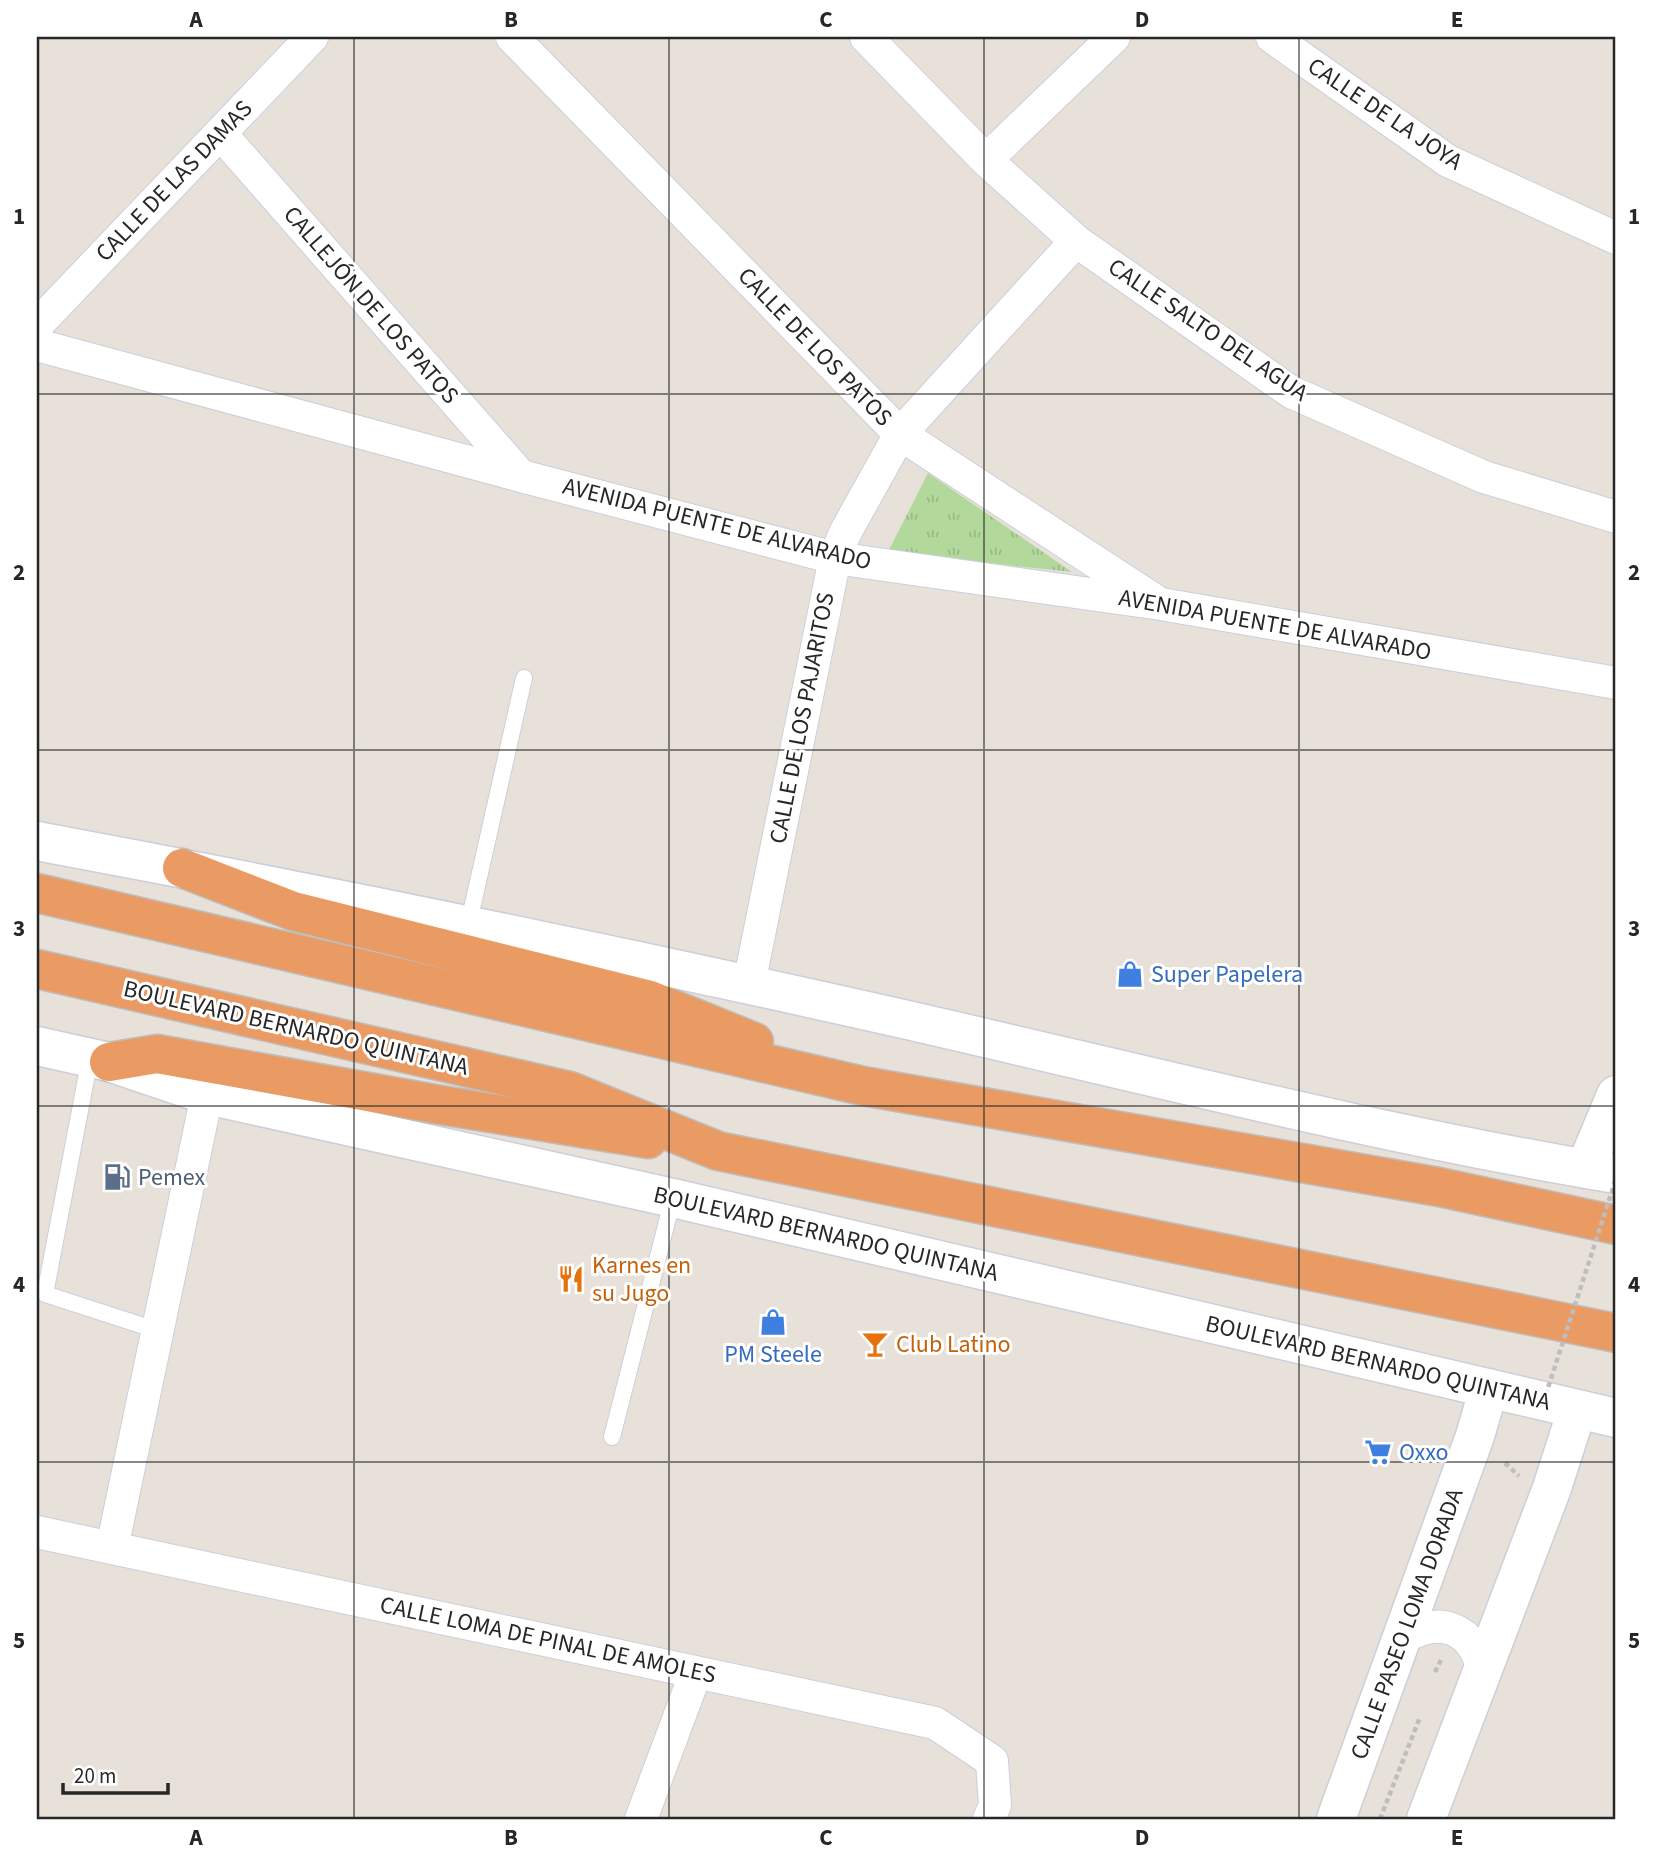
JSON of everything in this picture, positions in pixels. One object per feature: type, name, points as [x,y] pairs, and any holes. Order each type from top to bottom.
[{"type":"highway","points":[[182,868],[293,911],[650,1000],[863,1086]]},
{"type":"highway","points":[[37,893],[863,1086],[1439,1187],[1616,1225]]},
{"type":"highway","name":"BOULEVARD BERNARDO QUINTANA","points":[[37,969],[570,1091],[718,1151],[1616,1334]]},
{"type":"highway","points":[[99,1060],[157,1054],[718,1151]]},
{"type":"main road","points":[[37,841],[749,984],[1466,1148],[1606,1174],[1616,1095]]},
{"type":"main road","name":"BOULEVARD BERNARDO QUINTANA","points":[[37,1046],[99,1060],[207,1094],[673,1198],[1616,1418]]},
{"type":"main road","name":"CALLE PASEO LOMA DORADA","points":[[1336,1819],[1475,1436],[1489,1388]]},
{"type":"main road","points":[[1426,1819],[1552,1488],[1560,1407]]},
{"type":"street","name":"CALLE DE LAS DAMAS","points":[[37,325],[312,37]]},
{"type":"street","name":"CALLE DE LOS PATOS","points":[[512,37],[900,434],[1161,604]]},
{"type":"street","name":"CALLE SALTO DEL AGUA","points":[[866,37],[986,160],[1076,241],[1291,392],[1484,477],[1616,517]]},
{"type":"street","points":[[986,160],[1114,37]]},
{"type":"street","name":"CALLE DE LA JOYA","points":[[1272,37],[1448,161],[1616,238]]},
{"type":"street","name":"CALLEJÓN DE LOS PATOS","points":[[220,133],[521,476]]},
{"type":"street","name":"CALLE DE LOS PAJARITOS","points":[[749,984],[835,558],[845,533],[900,434],[1076,241]]},
{"type":"street","name":"AVENIDA PUENTE DE ALVARADO","points":[[37,345],[835,558],[1161,604],[1616,683]]},
{"type":"street","points":[[112,1548],[207,1094]]},
{"type":"street","name":"CALLE LOMA DE PINAL DE AMOLES","points":[[37,1532],[935,1723],[992,1761],[995,1805],[989,1819]]},
{"type":"street","points":[[1403,1638],[1420,1628],[1438,1626],[1457,1631],[1471,1641],[1480,1655],[1483,1671]]},
{"type":"street","points":[[641,1819],[696,1672]]},
{"type":"lane","points":[[468,926],[524,678]]},
{"type":"lane","points":[[99,1060],[45,1294],[156,1330]]},
{"type":"lane","points":[[612,1437],[673,1198]]},
{"type":"path","points":[[1560,1407],[1606,1174]]},
{"type":"path","points":[[1475,1436],[1520,1478],[1552,1488]]},
{"type":"path","points":[[1426,1672],[1435,1672],[1442,1678]]},
{"type":"path","points":[[1413,1711],[1420,1717],[1429,1716]]},
{"type":"path","points":[[1380,1819],[1420,1717]]},
{"type":"green space","points":[[928,473],[1072,572],[888,552]]},
{"type":"place","name":"Super Papelera","points":[[1130,974]]},
{"type":"place","name":"Pemex","points":[[117,1177]]},
{"type":"place","name":"Karnes en su Jugo","points":[[571,1279]]},
{"type":"place","name":"PM Steele","points":[[773,1322]]},
{"type":"place","name":"Club Latino","points":[[875,1344]]},
{"type":"place","name":"Oxxo","points":[[1378,1452]]}]
